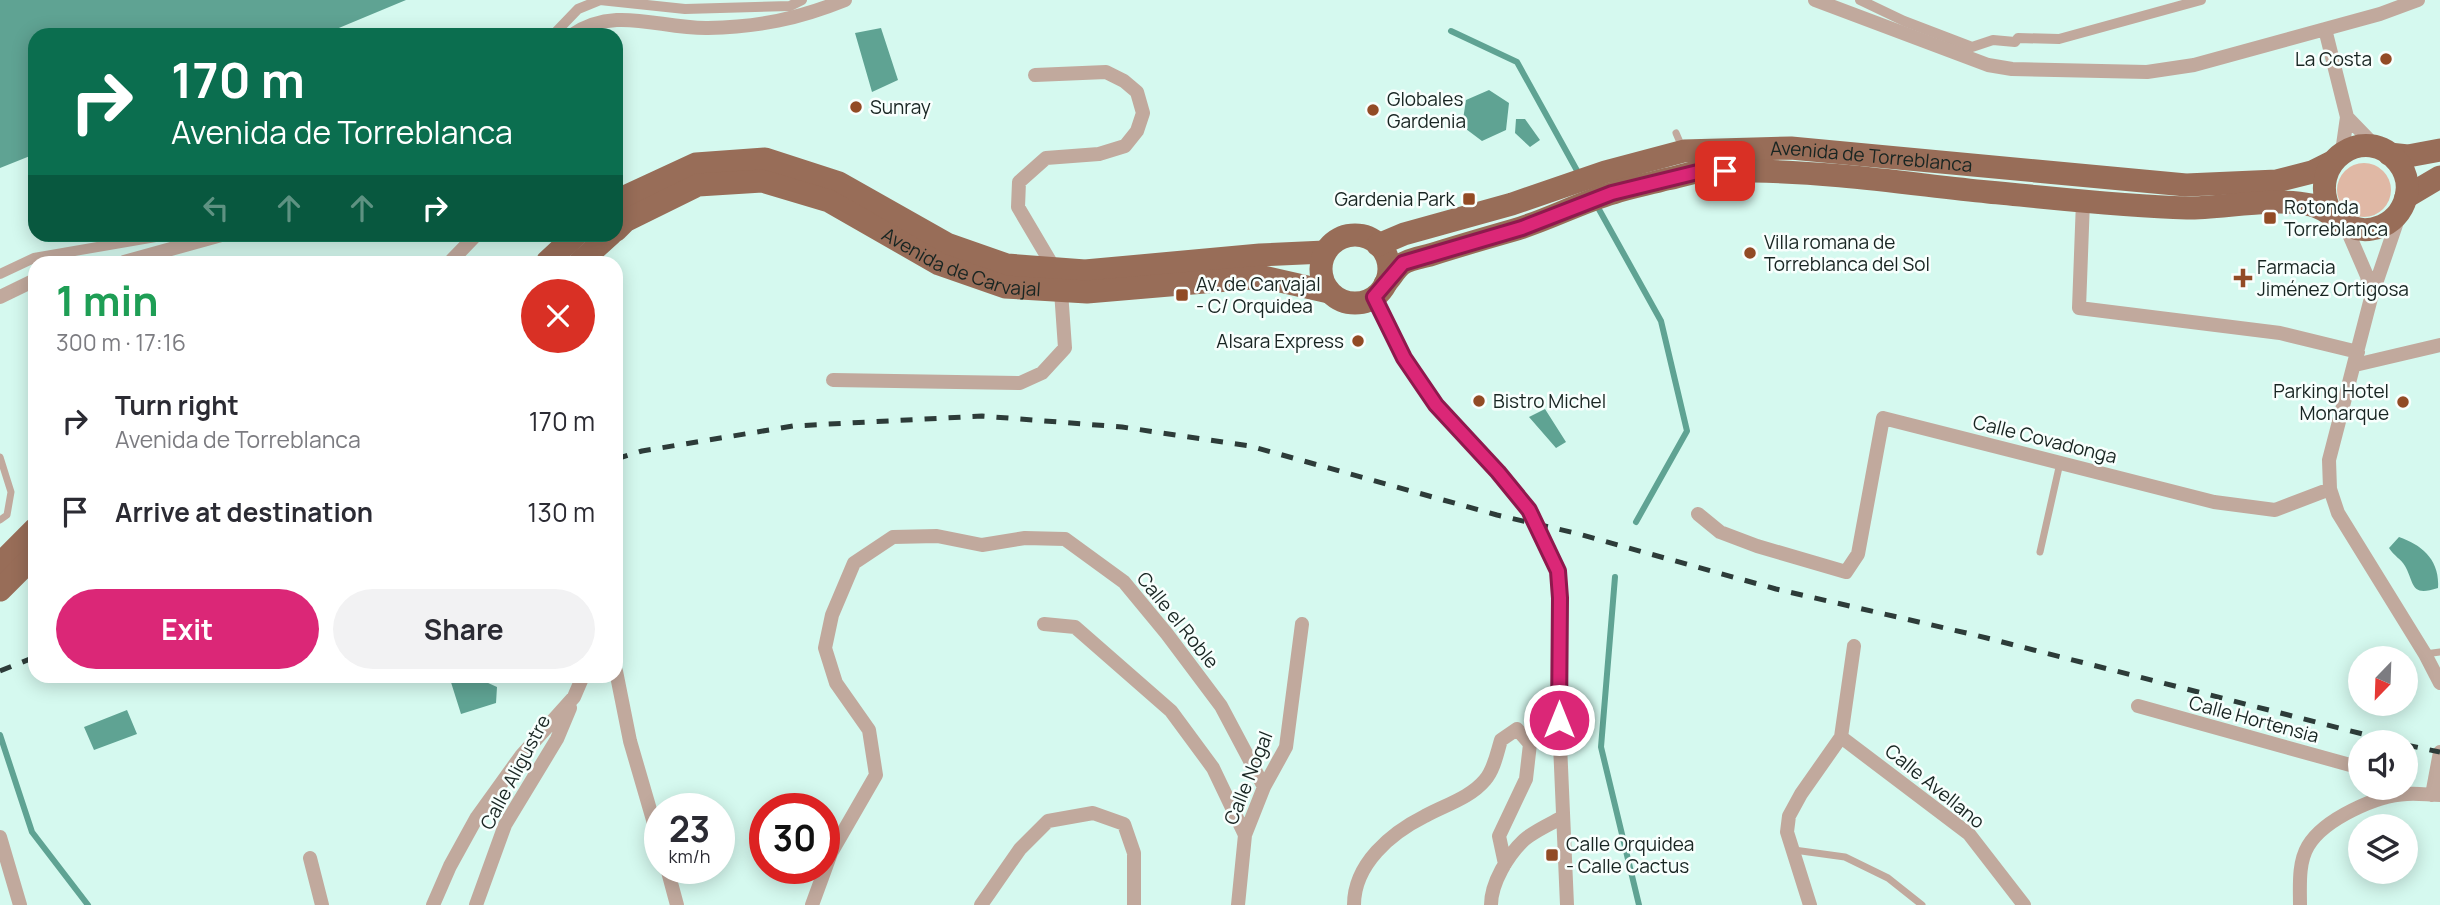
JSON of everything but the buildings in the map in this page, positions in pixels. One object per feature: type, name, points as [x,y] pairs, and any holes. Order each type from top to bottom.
[{"type":"main road","name":"Avenida de Torreblanca","points":[[1380,290],[1403,263],[1522,228],[1578,207],[1608,183],[1680,142],[1791,148],[2186,186],[2277,181],[2312,172],[2337,157]]},
{"type":"main road","points":[[2440,150],[2408,156],[2365,146],[2337,157],[2325,174],[2325,201],[2338,219],[2356,229],[2369,230],[2391,221],[2403,204],[2440,177]]},
{"type":"main road","points":[[2383,151],[2398,162],[2404,173],[2407,185],[2403,204]]},
{"type":"main road","name":"Avenida de Carvajal","points":[[623,198],[696,164],[765,159],[839,183],[947,244],[1007,265],[1086,271],[1260,255],[1325,252]]},
{"type":"main road","name":"Avenida de Torreblanca","points":[[1378,245],[1404,234],[1512,204],[1569,184],[1608,183],[1702,171],[1792,172],[2083,201],[2188,208],[2301,204],[2311,205],[2338,219]]},
{"type":"main road","name":"Avenida de Carvajal","points":[[623,223],[698,185],[762,181],[829,201],[939,264],[1005,287],[1087,292],[1263,277],[1329,292]]},
{"type":"main road","points":[[1350,236],[1370,239],[1378,245],[1385,253],[1388,263],[1380,290],[1356,303],[1346,302],[1329,292],[1321,272],[1325,252],[1340,239],[1350,236]]},
{"type":"main road","points":[[553,256],[568,242]]},
{"type":"main road","points":[[587,256],[602,242]]},
{"type":"main road","points":[[0,564],[28,536]]},
{"type":"main road","points":[[0,590],[28,562]]},
{"type":"street","points":[[560,28],[578,9],[600,0],[685,9],[790,6],[803,0]]},
{"type":"street","points":[[582,28],[620,18],[704,28],[755,25],[782,22],[845,0]]},
{"type":"street","points":[[1815,0],[1967,58],[2012,69],[2147,72],[2194,65],[2380,14],[2418,0]]},
{"type":"street","points":[[1860,0],[1904,21],[1972,47],[1993,40],[2015,42],[2018,38],[2059,39],[2201,0]]},
{"type":"street","points":[[2325,29],[2347,117],[2337,157]]},
{"type":"street","points":[[1035,75],[1107,72],[1124,80],[1137,92],[1143,113],[1137,131],[1125,146],[1099,154],[1046,158],[1019,182],[1018,207],[1054,268]]},
{"type":"street","points":[[2347,117],[2383,151]]},
{"type":"street","points":[[2083,201],[2079,307],[2280,333],[2356,358],[2440,345]]},
{"type":"street","points":[[2403,204],[2371,298],[2329,460],[2330,489],[2338,513],[2433,653],[2440,683]]},
{"type":"street","points":[[2338,219],[2367,276],[2371,298]]},
{"type":"street","points":[[46,256],[127,242]]},
{"type":"street","points":[[146,256],[196,242]]},
{"type":"street","points":[[456,256],[469,242]]},
{"type":"street","points":[[0,274],[28,261]]},
{"type":"street","points":[[0,297],[28,283]]},
{"type":"street","points":[[1380,290],[1404,358],[1436,405],[1529,510],[1558,571],[1559,720],[1567,905]]},
{"type":"street","points":[[833,380],[1020,383],[1042,373],[1065,348],[1061,291]]},
{"type":"street","name":"Calle Covadonga","points":[[1698,514],[1720,532],[1846,572],[1858,554],[1883,418],[2214,502],[2275,510],[2330,489]]},
{"type":"street","name":"Calle el Roble","points":[[812,905],[831,853],[876,775],[869,730],[836,683],[825,648],[832,615],[854,564],[893,537],[937,537],[982,545],[1025,538],[1065,539],[1124,582],[1167,634],[1221,706],[1264,787]]},
{"type":"street","points":[[1044,624],[1076,627],[1171,711],[1213,768],[1245,835]]},
{"type":"street","name":"Calle Nogal","points":[[1238,905],[1245,835],[1264,787],[1286,747],[1303,624]]},
{"type":"street","points":[[1810,905],[1787,832],[1790,816],[1801,794],[1841,737],[1854,646]]},
{"type":"street","name":"Calle Aligustre","points":[[476,905],[505,824],[557,739],[580,683]]},
{"type":"street","points":[[618,683],[630,741],[645,793]]},
{"type":"street","points":[[433,905],[450,866],[477,817],[521,756],[574,697]]},
{"type":"street","name":"Calle Hortensia","points":[[2138,706],[2348,764]]},
{"type":"street","points":[[1354,905],[1365,866],[1382,844],[1422,817],[1464,797],[1486,780],[1501,740],[1517,730],[1530,744],[1526,779],[1499,836],[1505,864]]},
{"type":"street","name":"Calle Avellano","points":[[1841,737],[1969,834],[2024,905]]},
{"type":"street","points":[[2418,792],[2436,795],[2435,778],[2440,752]]},
{"type":"street","points":[[2300,905],[2301,870],[2308,846],[2329,824],[2354,808],[2375,800]]},
{"type":"street","points":[[981,905],[1020,849],[1048,821],[1093,813],[1124,824],[1134,853],[1134,905]]},
{"type":"street","points":[[1491,905],[1491,896],[1505,864],[1525,839],[1563,817]]},
{"type":"street","points":[[0,837],[20,905]]},
{"type":"street","points":[[310,858],[323,905]]},
{"type":"street","points":[[671,884],[677,905]]},
{"type":"lane","points":[[0,457],[11,492],[7,515],[0,520]]},
{"type":"lane","points":[[2040,552],[2060,463]]},
{"type":"lane","points":[[1794,850],[1845,857],[1888,878],[1922,905]]},
{"type":"shaded area","points":[[0,0],[406,0],[339,28],[28,28],[28,157],[0,168]]},
{"type":"shaded area","points":[[881,28],[898,80],[872,92],[855,33]]},
{"type":"shaded area","points":[[1489,90],[1509,103],[1506,130],[1482,141],[1462,126],[1466,100]]},
{"type":"shaded area","points":[[1516,119],[1525,119],[1540,140],[1530,147],[1515,133]]},
{"type":"shaded area","points":[[2364,163],[2383,171],[2391,190],[2383,209],[2364,217],[2345,209],[2337,190],[2345,171]]},
{"type":"shaded area","points":[[1545,409],[1566,442],[1556,448],[1529,417]]},
{"type":"shaded area","points":[[2399,537],[2415,544],[2428,555],[2436,569],[2438,588],[2422,591],[2415,587],[2405,566],[2389,548]]},
{"type":"shaded area","points":[[451,683],[488,683],[497,687],[496,703],[461,714]]},
{"type":"shaded area","points":[[127,710],[137,734],[94,750],[84,727]]},
{"type":"waterway","points":[[1451,31],[1517,62],[1580,176]]},
{"type":"waterway","points":[[1596,204],[1661,321],[1687,431],[1636,522]]},
{"type":"waterway","points":[[1615,577],[1601,747],[1639,905]]},
{"type":"waterway","points":[[0,735],[32,832],[88,905]]},
{"type":"railway","points":[[623,457],[642,451],[793,426],[982,416],[1122,427],[1250,446],[1776,589],[1975,635],[2348,730]]},
{"type":"railway","points":[[0,671],[28,660]]},
{"type":"railway","points":[[2418,747],[2440,752]]},
{"type":"place","name":"La Costa","points":[[2386,59]]},
{"type":"place","name":"Sunray","points":[[856,107]]},
{"type":"place","name":"Globales Gardenia","points":[[1373,110]]},
{"type":"place","name":"Gardenia Park","points":[[1469,199]]},
{"type":"place","name":"Rotonda Torreblanca","points":[[2270,218]]},
{"type":"place","name":"Villa romana de Torreblanca del Sol","points":[[1750,253]]},
{"type":"place","name":"Farmacia Jiménez Ortigosa","points":[[2243,278]]},
{"type":"place","name":"Av. de Carvajal - C/ Orquidea","points":[[1182,295]]},
{"type":"place","name":"Alsara Express","points":[[1358,341]]},
{"type":"place","name":"Bistro Michel","points":[[1479,401]]},
{"type":"place","name":"Parking Hotel Monarque","points":[[2403,402]]},
{"type":"place","name":"Calle Orquidea - Calle Cactus","points":[[1552,855]]},
{"type":"route","points":[[1559,720],[1558,571],[1529,510],[1436,405],[1404,358],[1374,297],[1403,263],[1522,228],[1612,193],[1702,171],[1725,171]]}]
